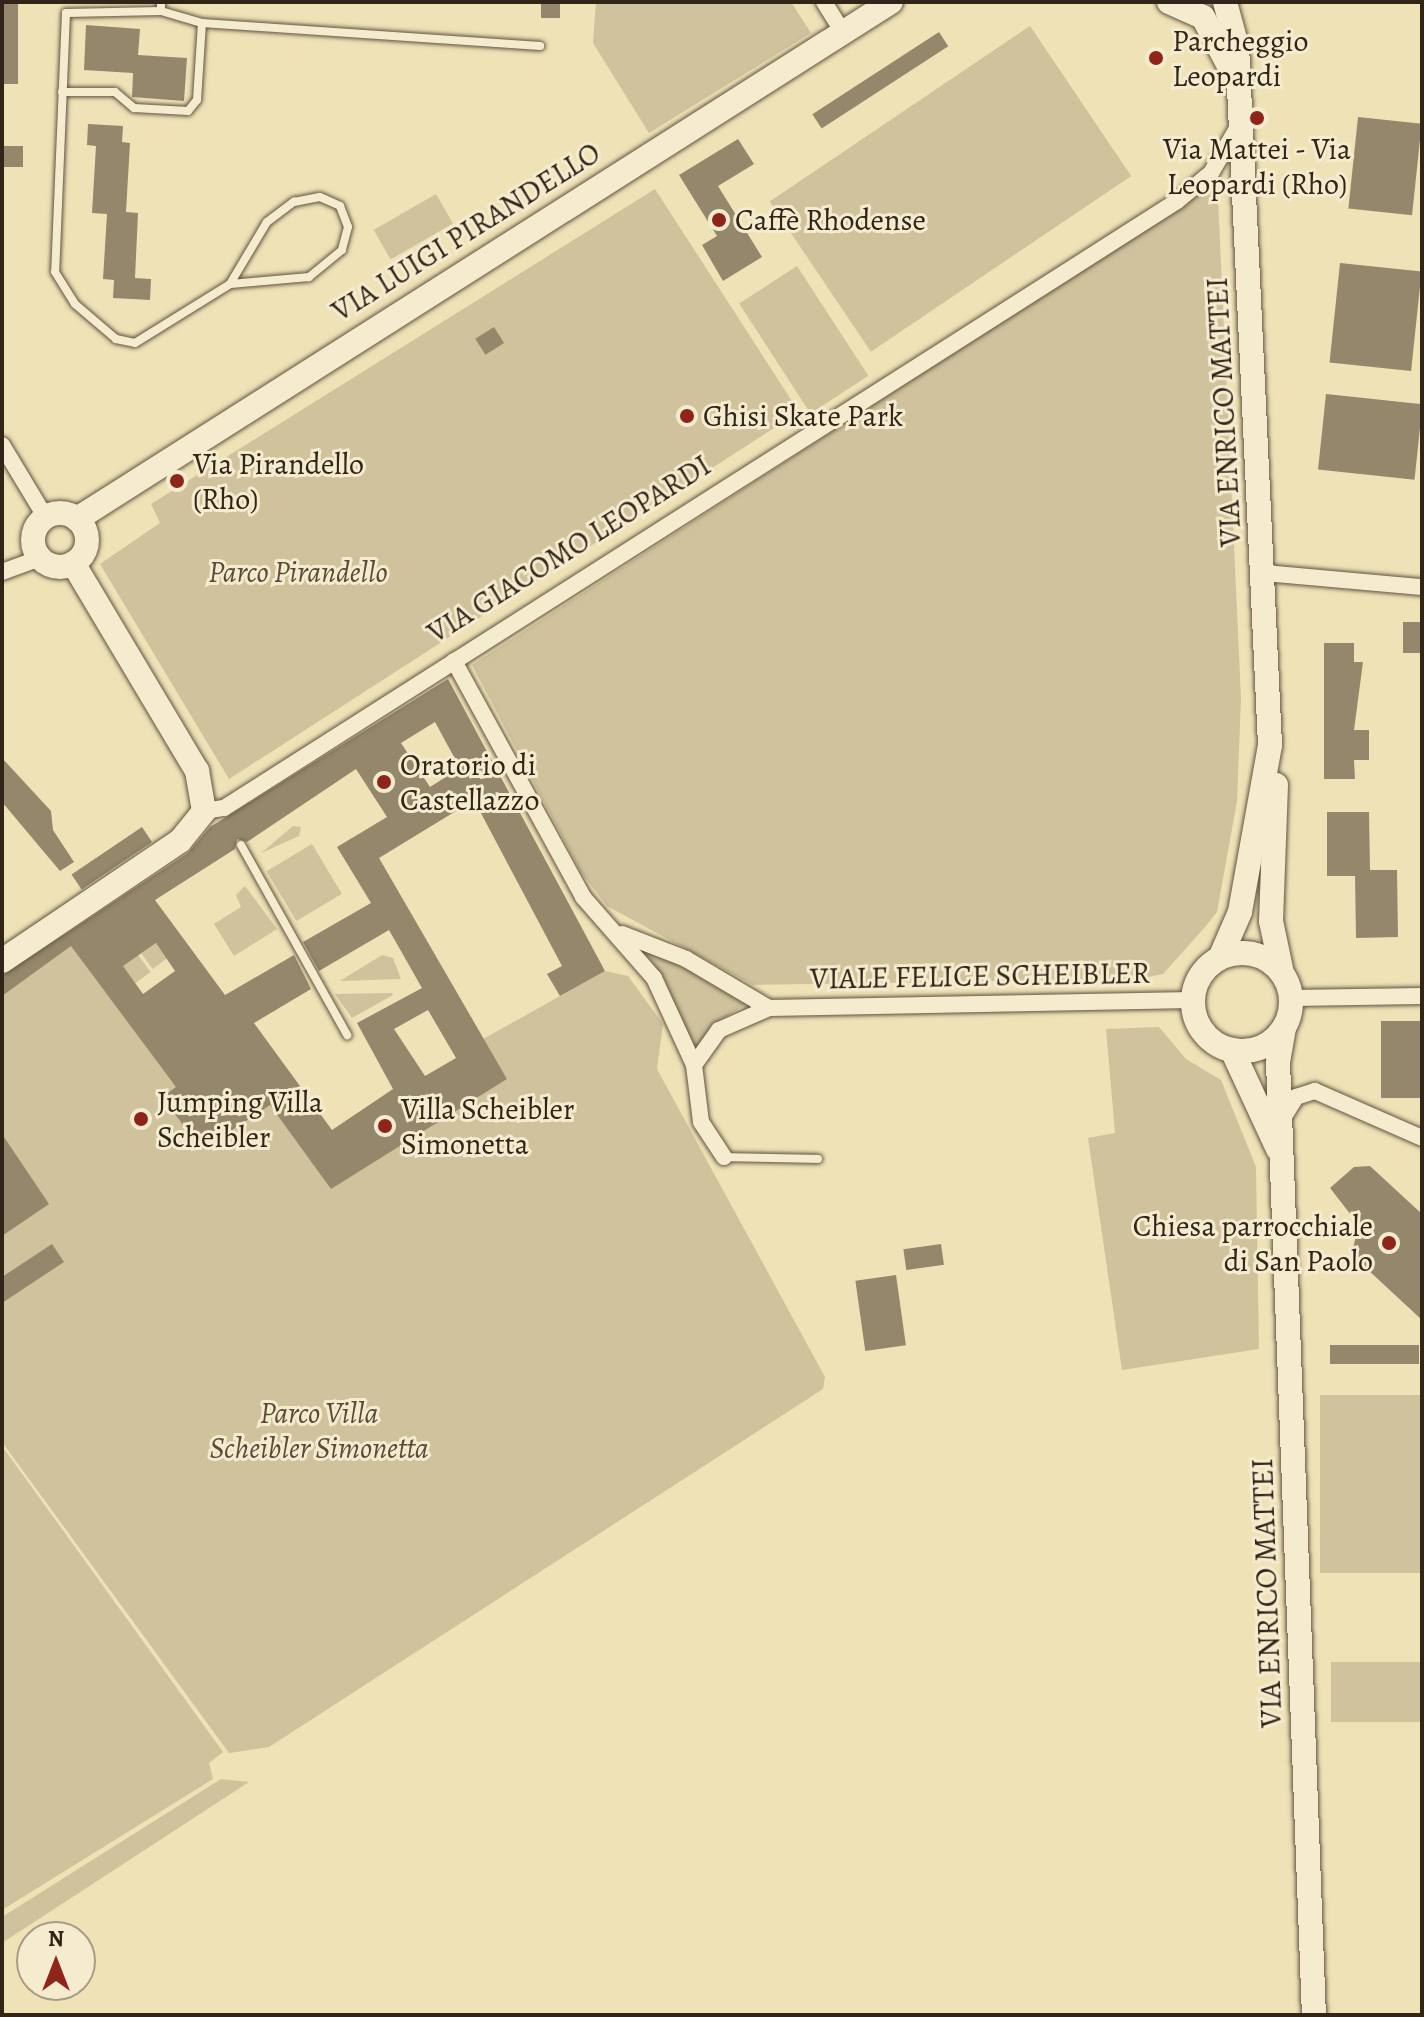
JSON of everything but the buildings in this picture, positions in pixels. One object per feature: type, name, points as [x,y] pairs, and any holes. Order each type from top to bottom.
[{"type":"street","points":[[824,2],[843,32]]},
{"type":"street","name":"VIA LUIGI PIRANDELLO","points":[[77,519],[891,2]]},
{"type":"street","points":[[1169,2],[1184,2]]},
{"type":"street","name":"VIA ENRICO MATTEI","points":[[1169,2],[1203,17],[1235,77]]},
{"type":"street","name":"VIA ENRICO MATTEI","points":[[1225,2],[1237,46],[1235,77],[1264,573],[1270,745],[1276,790],[1271,921],[1282,973]]},
{"type":"street","name":"VIA GIACOMO LEOPARDI","points":[[2,961],[180,841],[215,813],[1177,201],[1211,173],[1240,124]]},
{"type":"street","points":[[2,445],[46,518]]},
{"type":"street","points":[[2,572],[40,558],[56,566],[73,563],[87,542],[77,519],[46,518]]},
{"type":"street","points":[[40,558],[35,532],[46,518]]},
{"type":"street","points":[[73,563],[197,771],[215,813]]},
{"type":"street","points":[[1264,573],[1422,587]]},
{"type":"street","points":[[454,661],[583,897],[622,934],[654,978],[694,1065],[701,1122],[724,1157]]},
{"type":"street","name":"VIA ENRICO MATTEI","points":[[1220,958],[1240,912],[1270,745]]},
{"type":"street","name":"VIALE FELICE SCHEIBLER","points":[[622,934],[686,959],[769,1008]]},
{"type":"street","points":[[1258,955],[1282,973],[1292,998],[1284,1028],[1262,1047],[1232,1050],[1203,1032],[1192,1000],[1200,975],[1220,958],[1258,955]]},
{"type":"street","points":[[1292,998],[1422,996]]},
{"type":"street","name":"VIALE FELICE SCHEIBLER","points":[[694,1065],[719,1030],[769,1008],[1192,1000]]},
{"type":"street","name":"VIA ENRICO MATTEI","points":[[1284,1028],[1278,1062],[1285,1168],[1314,2015]]},
{"type":"street","name":"VIA ENRICO MATTEI","points":[[1232,1050],[1285,1168]]},
{"type":"street","points":[[1283,1118],[1296,1097],[1315,1091],[1422,1138]]},
{"type":"lane","points":[[230,284],[267,222],[294,202],[320,197],[340,206],[348,227],[342,250],[309,277],[230,284],[135,343],[116,339],[59,289],[66,13],[161,6],[202,23],[540,46]]},
{"type":"lane","points":[[62,92],[115,92],[134,108],[188,111],[197,100],[202,23]]},
{"type":"lane","points":[[241,845],[347,1035]]},
{"type":"lane","points":[[724,1157],[818,1159]]},
{"type":"green space","points":[[596,2],[791,2],[811,33],[649,133],[593,43]]},
{"type":"green space","points":[[1030,26],[1131,176],[871,352],[770,202]]},
{"type":"green space","points":[[1208,188],[1218,199],[1241,698],[1237,801],[1217,912],[1205,927],[1163,974],[1138,979],[753,985],[607,906],[581,872],[472,665]]},
{"type":"green space","name":"Parco Pirandello","points":[[655,189],[799,412],[229,779],[100,564],[160,523],[151,504]]},
{"type":"green space","points":[[436,194],[453,223],[391,259],[374,230]]},
{"type":"green space","points":[[797,266],[868,376],[810,413],[739,304]]},
{"type":"green space","points":[[293,826],[301,827],[299,836],[261,853]]},
{"type":"green space","points":[[312,844],[342,894],[296,921],[267,871]]},
{"type":"green space","points":[[245,886],[277,929],[234,956],[214,924],[241,907],[236,895]]},
{"type":"green space","points":[[117,926],[151,972],[135,983],[102,937]]},
{"type":"green space","name":"Parco Villa Scheibler Simonetta","points":[[61,932],[173,1082],[227,1043],[331,1188],[507,1079],[483,1039],[605,971],[628,976],[663,1024],[657,1069],[825,1377],[823,1389],[269,1747],[229,1753],[2,1442],[2,974]]},
{"type":"green space","points":[[156,943],[167,958],[153,969],[141,954]]},
{"type":"green space","points":[[641,946],[749,1002],[713,1025],[694,1055],[666,983]]},
{"type":"green space","points":[[382,955],[393,958],[401,979],[340,981]]},
{"type":"green space","points":[[392,993],[393,995],[352,1018],[335,994]]},
{"type":"green space","points":[[1159,1027],[1186,1059],[1221,1080],[1256,1167],[1259,1349],[1122,1370],[1088,1138],[1115,1133],[1106,1029]]},
{"type":"green space","points":[[1320,1395],[1422,1395],[1422,1573],[1320,1573]]},
{"type":"green space","points":[[2,1446],[223,1752],[209,1763],[213,1779],[2,1910]]},
{"type":"green space","points":[[1331,1662],[1422,1662],[1422,1722],[1331,1722]]},
{"type":"green space","points":[[221,1779],[249,1782],[36,1921],[16,1921],[16,1934],[2,1943],[2,1917]]},
{"type":"place","name":"Parcheggio Leopardi","points":[[1156,58]]},
{"type":"place","name":"Via Mattei - Via Leopardi (Rho)","points":[[1257,118]]},
{"type":"place","name":"Caffè Rhodense","points":[[719,220]]},
{"type":"place","name":"Ghisi Skate Park","points":[[687,416]]},
{"type":"place","name":"Via Pirandello (Rho)","points":[[177,481]]},
{"type":"place","name":"Oratorio di Castellazzo","points":[[384,782]]},
{"type":"place","name":"Jumping Villa Scheibler","points":[[141,1119]]},
{"type":"place","name":"Villa Scheibler Simonetta","points":[[385,1126]]},
{"type":"place","name":"Chiesa parrocchiale di San Paolo","points":[[1389,1243]]}]
